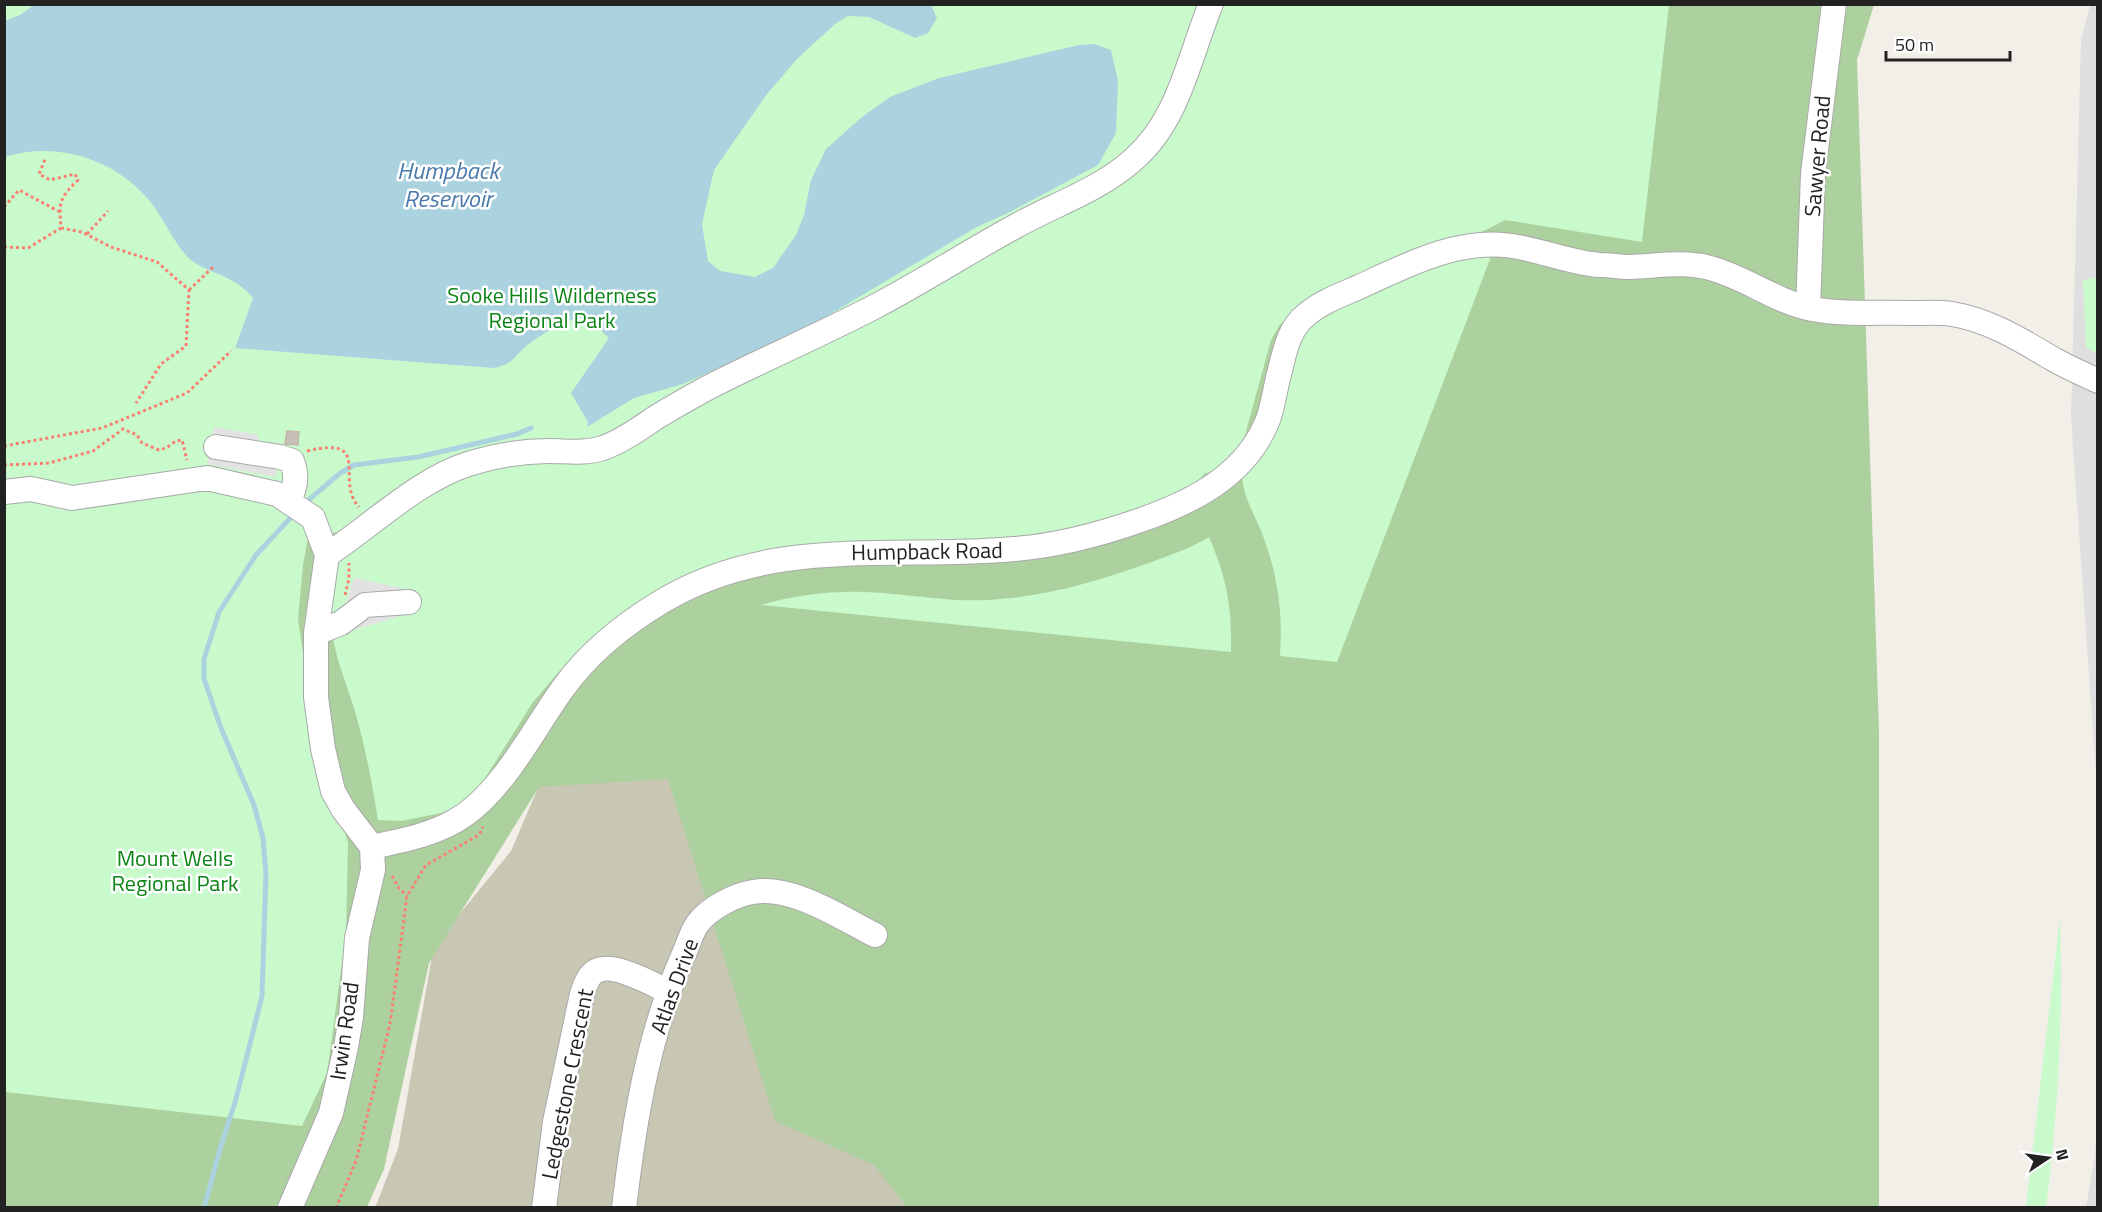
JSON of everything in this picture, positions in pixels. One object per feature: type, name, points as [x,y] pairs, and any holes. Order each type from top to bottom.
[{"type":"street","points":[[372,847],[343,809],[333,791],[323,749],[317,705],[316,633],[338,557],[356,535],[371,521],[445,473],[468,464],[509,455],[548,451],[579,453],[603,448],[683,400],[926,280],[1017,225],[1110,177],[1135,159],[1162,124],[1173,105],[1211,4]]},
{"type":"street","name":"Sawyer Road","points":[[1808,308],[1813,174],[1834,4]]},
{"type":"street","name":"Humpback Road","points":[[372,847],[423,836],[471,811],[502,776],[567,683],[595,651],[624,625],[694,584],[727,572],[766,562],[806,556],[849,552],[1016,549],[1051,544],[1140,520],[1214,487],[1228,477],[1248,456],[1259,438],[1268,417],[1290,334],[1302,317],[1321,305],[1427,257],[1458,248],[1485,244],[1514,246],[1585,264],[1628,267],[1679,264],[1708,267],[1789,302],[1827,311],[1950,313],[2012,334],[2097,381]]},
{"type":"street","points":[[216,447],[292,461],[296,471],[296,485],[289,502]]},
{"type":"street","points":[[4,492],[31,489],[72,498],[207,478],[277,494],[313,518],[338,557]]},
{"type":"street","points":[[316,633],[341,623],[365,605],[409,602]]},
{"type":"street","name":"Irwin Road","points":[[290,1208],[331,1113],[344,1057],[351,1017],[357,938],[373,870],[372,847]]},
{"type":"street","name":"Atlas Drive","points":[[624,1208],[632,1138],[640,1094],[674,976],[697,924],[711,911],[730,899],[753,892],[776,892],[797,897],[875,935]]},
{"type":"street","name":"Ledgestone Crescent","points":[[544,1208],[555,1122],[582,994],[588,979],[594,972],[610,968],[669,992]]},
{"type":"path","points":[[46,157],[39,174],[50,180],[75,174],[78,180],[61,197],[61,228]]},
{"type":"path","points":[[4,207],[19,190],[60,212]]},
{"type":"path","points":[[87,234],[108,211]]},
{"type":"path","points":[[4,247],[28,248],[61,228],[87,234],[111,247],[157,262],[189,290]]},
{"type":"path","points":[[136,403],[161,364],[186,346],[189,290],[213,267]]},
{"type":"path","points":[[4,446],[102,428],[187,393],[231,351]]},
{"type":"path","points":[[4,465],[49,464],[93,451],[123,429],[137,435],[142,443],[159,450],[182,440],[186,459],[195,462],[206,459],[216,447]]},
{"type":"path","points":[[292,461],[297,453],[329,446],[342,449],[347,457],[351,496],[371,521]]},
{"type":"path","points":[[338,557],[349,578],[342,603],[341,623]]},
{"type":"path","points":[[336,1208],[356,1161],[390,1024],[408,896],[426,865],[478,835],[485,825]]},
{"type":"shaded area","points":[[2090,5],[2097,5],[2097,790],[2071,417],[2081,41]]},
{"type":"shaded area","points":[[214,427],[259,435],[257,445],[281,449],[276,477],[207,464]]},
{"type":"shaded area","points":[[356,578],[414,591],[415,598],[407,614],[347,632],[347,603],[351,583]]},
{"type":"shaded area","points":[[630,666],[994,1207],[375,1208],[398,1149],[434,945],[511,851],[553,753]]},
{"type":"shaded area","points":[[2097,1118],[2097,1207],[2086,1207],[2095,1155]]},
{"type":"green space","name":"Mount Wells Regional Park","points":[[931,4],[1874,5],[1857,60],[1879,731],[1879,1207],[907,1207],[874,1165],[775,1121],[668,779],[539,787],[429,963],[384,1169],[367,1207],[5,1207],[4,157]]},
{"type":"green space","name":"Sooke Hills Wilderness Regional Park","points":[[5,5],[1669,5],[1642,242],[1505,220],[1289,316],[1279,326],[1271,340],[1242,446],[1228,472],[1205,473],[1179,498],[1058,541],[821,543],[764,552],[594,637],[564,666],[533,702],[475,794],[459,806],[441,813],[401,821],[378,820],[362,736],[337,655],[333,634],[334,589],[347,533],[309,532],[303,565],[298,619],[315,732],[348,843],[346,934],[327,1073],[302,1126],[5,1092]]},
{"type":"green space","points":[[1495,246],[1337,662],[1280,656],[1281,625],[1276,580],[1242,479],[1253,462],[1305,324],[1387,284]]},
{"type":"green space","points":[[2098,277],[2097,354],[2086,347],[2083,280]]},
{"type":"green space","points":[[1209,537],[1227,593],[1231,621],[1231,652],[761,605],[800,596],[838,592],[955,600],[1028,596],[1076,586],[1123,572],[1178,552]]},
{"type":"green space","points":[[2060,918],[2059,1055],[2048,1191],[2046,1207],[2026,1207]]},
{"type":"water","name":"Humpback Reservoir","points":[[34,5],[931,5],[937,18],[928,33],[915,38],[869,17],[848,16],[835,24],[797,59],[767,94],[714,170],[702,224],[708,261],[720,271],[755,277],[773,268],[796,235],[804,215],[811,180],[826,149],[862,117],[890,97],[939,78],[1079,45],[1094,44],[1111,50],[1118,81],[1116,133],[1098,165],[975,228],[812,325],[683,384],[634,398],[587,427],[588,422],[571,393],[609,338],[586,316],[562,324],[545,333],[524,348],[509,363],[494,368],[235,348],[253,298],[238,284],[191,260],[157,210],[138,189],[105,165],[66,153],[25,152],[5,157],[5,21],[20,15]]},
{"type":"building","points":[[287,431],[299,432],[298,445],[285,444]]},
{"type":"waterway","points":[[305,503],[339,474],[354,465],[418,457],[517,434],[531,428]]},
{"type":"waterway","points":[[204,1208],[236,1099],[262,996],[266,873],[263,838],[254,805],[221,728],[204,679],[204,659],[219,612],[256,555],[294,514]]}]
